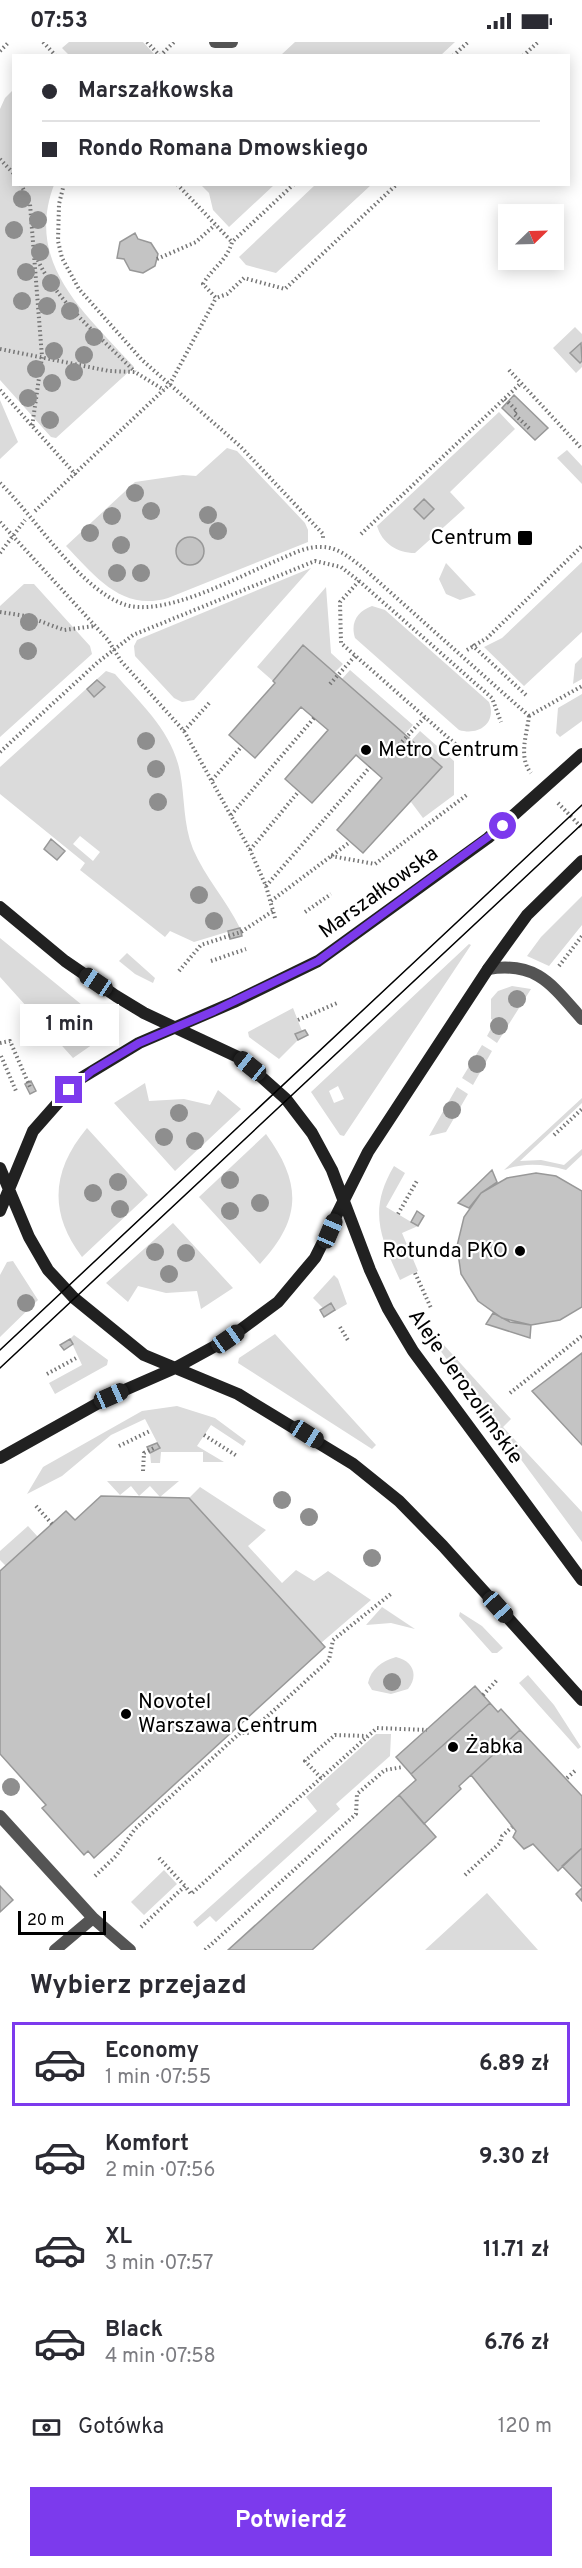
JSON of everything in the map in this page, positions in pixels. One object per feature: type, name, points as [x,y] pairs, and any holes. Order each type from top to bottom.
[{"type":"main road","name":"Marszałkowska","points":[[10,1191],[33,1131],[73,1085],[139,1043],[318,961],[488,838],[582,754]]},
{"type":"main road","points":[[0,1458],[111,1396],[175,1368],[228,1339],[278,1302],[315,1258],[368,1152],[488,969],[527,915],[582,861]]},
{"type":"main road","points":[[0,907],[66,961],[116,996],[176,1028]]},
{"type":"main road","name":"Aleje Jerozolimskie","points":[[176,1028],[240,1058],[286,1099],[312,1133],[332,1170],[383,1299],[413,1351],[582,1580]]},
{"type":"main road","points":[[0,1168],[30,1237],[48,1270],[98,1320],[144,1356],[238,1394],[353,1464],[399,1501],[582,1700]]},
{"type":"main road","points":[[0,1211],[10,1191]]},
{"type":"street","points":[[215,42],[232,42]]},
{"type":"street","points":[[488,969],[520,967],[534,973],[552,986],[582,1018]]},
{"type":"street","points":[[0,1816],[93,1918],[130,1950]]},
{"type":"street","points":[[55,1950],[93,1918]]},
{"type":"path","points":[[0,51],[9,42]]},
{"type":"path","points":[[43,42],[54,54]]},
{"type":"path","points":[[147,42],[158,54]]},
{"type":"path","points":[[162,54],[174,42]]},
{"type":"path","points":[[455,54],[468,42]]},
{"type":"path","points":[[525,54],[538,42]]},
{"type":"path","points":[[0,159],[12,172]]},
{"type":"path","points":[[22,186],[30,204],[42,357],[32,427]]},
{"type":"path","points":[[64,186],[57,223],[58,241],[69,274],[79,289],[142,360],[240,446],[323,534],[323,540]]},
{"type":"path","points":[[179,186],[232,242]]},
{"type":"path","points":[[216,298],[203,284],[208,274],[229,255],[232,242],[292,186]]},
{"type":"path","points":[[35,511],[76,475],[170,384],[216,298],[227,294],[244,278],[285,289],[395,186]]},
{"type":"path","points":[[157,259],[196,242],[215,225]]},
{"type":"path","points":[[34,253],[41,268],[69,304],[135,372],[164,390]]},
{"type":"path","points":[[0,349],[110,371],[135,372]]},
{"type":"path","points":[[509,370],[582,449]]},
{"type":"path","points":[[361,534],[521,383]]},
{"type":"path","points":[[0,390],[76,475]]},
{"type":"path","points":[[505,399],[517,411],[514,414],[531,430]]},
{"type":"path","points":[[0,483],[96,586],[123,603],[139,608],[152,608],[177,602],[308,548],[333,548],[370,575],[530,716]]},
{"type":"path","points":[[0,553],[25,520]]},
{"type":"path","points":[[0,522],[95,626],[121,661],[184,730],[250,850],[266,886],[275,918]]},
{"type":"path","points":[[467,650],[487,638],[582,546]]},
{"type":"path","points":[[322,561],[323,554]]},
{"type":"path","points":[[0,752],[114,649],[133,635],[296,567],[322,561],[341,567],[456,662],[492,698],[501,722]]},
{"type":"path","points":[[358,580],[340,602],[341,643],[470,757]]},
{"type":"path","points":[[0,612],[27,616],[64,630],[95,626]]},
{"type":"path","points":[[472,645],[526,695]]},
{"type":"path","points":[[330,684],[355,656]]},
{"type":"path","points":[[530,716],[582,686]]},
{"type":"path","points":[[184,730],[211,701]]},
{"type":"path","points":[[529,771],[524,753],[530,716]]},
{"type":"path","points":[[399,746],[424,717]]},
{"type":"path","points":[[231,814],[314,718]]},
{"type":"path","points":[[212,780],[242,746]]},
{"type":"path","points":[[266,886],[370,767]]},
{"type":"path","points":[[250,850],[298,791]]},
{"type":"path","points":[[331,856],[375,864],[468,794]]},
{"type":"path","points":[[559,803],[582,828]]},
{"type":"path","points":[[271,901],[350,842]]},
{"type":"path","points":[[305,912],[332,894]]},
{"type":"path","points":[[179,971],[201,945],[241,932],[273,911]]},
{"type":"path","points":[[562,962],[582,936]]},
{"type":"path","points":[[211,961],[246,949]]},
{"type":"path","points":[[298,1020],[337,1003]]},
{"type":"path","points":[[0,1043],[10,1041],[30,1088]]},
{"type":"path","points":[[1,1056],[16,1091]]},
{"type":"path","points":[[554,1135],[582,1108]]},
{"type":"path","points":[[398,1214],[418,1179]]},
{"type":"path","points":[[415,1273],[431,1308]]},
{"type":"path","points":[[340,1327],[349,1342]]},
{"type":"path","points":[[510,1393],[582,1336]]},
{"type":"path","points":[[47,1374],[78,1357]]},
{"type":"path","points":[[118,1446],[150,1431]]},
{"type":"path","points":[[204,1435],[237,1456]]},
{"type":"path","points":[[143,1471],[144,1453],[154,1448]]},
{"type":"path","points":[[36,1506],[52,1524]]},
{"type":"path","points":[[95,1876],[117,1856],[135,1829],[240,1733],[249,1732],[329,1660],[333,1640],[392,1593]]},
{"type":"path","points":[[483,1695],[497,1680]]},
{"type":"path","points":[[159,1858],[191,1894],[377,1728],[427,1730]]},
{"type":"path","points":[[321,1778],[305,1761],[335,1735],[368,1736]]},
{"type":"path","points":[[205,1950],[356,1814],[357,1794],[385,1770],[403,1767]]},
{"type":"path","points":[[567,1778],[577,1769]]},
{"type":"path","points":[[465,1875],[500,1842],[502,1836],[512,1827]]},
{"type":"path","points":[[141,1927],[184,1886]]},
{"type":"shaded area","points":[[69,42],[143,42],[154,54],[68,54],[62,48]]},
{"type":"shaded area","points":[[295,42],[455,42],[442,54],[282,54]]},
{"type":"shaded area","points":[[12,91],[12,186],[54,186],[47,213],[47,239],[53,263],[65,286],[80,307],[134,367],[56,438],[51,437],[0,380],[0,109],[5,98]]},
{"type":"shaded area","points":[[202,186],[273,186],[229,227],[213,210],[209,193]]},
{"type":"shaded area","points":[[314,186],[370,186],[276,273],[246,265],[239,257]]},
{"type":"shaded area","points":[[575,327],[582,334],[582,344],[571,353],[580,363],[582,361],[582,367],[576,373],[553,348]]},
{"type":"shaded area","points":[[0,400],[18,442],[0,459]]},
{"type":"shaded area","points":[[499,412],[515,429],[450,492],[465,508],[415,553],[396,549],[386,542],[377,526]]},
{"type":"shaded area","points":[[227,448],[237,451],[305,523],[308,530],[308,542],[168,598],[152,601],[123,596],[99,579],[66,546],[135,482],[183,475],[196,476]]},
{"type":"shaded area","points":[[567,450],[582,466],[582,484],[557,458]]},
{"type":"shaded area","points":[[582,562],[582,632],[524,686],[484,647],[502,638]]},
{"type":"shaded area","points":[[446,563],[476,595],[460,600],[446,594],[439,579]]},
{"type":"shaded area","points":[[311,568],[194,700],[182,702],[174,698],[135,656],[134,646],[137,640]]},
{"type":"shaded area","points":[[24,584],[34,584],[90,646],[92,654],[0,737],[0,606]]},
{"type":"shaded area","points":[[326,587],[331,653],[343,664],[334,673],[303,646],[273,681],[257,667]]},
{"type":"shaded area","points":[[372,606],[385,610],[489,702],[490,716],[484,726],[473,731],[459,730],[355,638],[356,618]]},
{"type":"shaded area","points":[[582,657],[582,679],[573,684],[575,664]]},
{"type":"shaded area","points":[[350,670],[413,725],[404,735],[341,680]]},
{"type":"shaded area","points":[[106,671],[115,674],[145,707],[170,744],[180,772],[186,821],[193,849],[240,928],[194,942],[170,931],[165,937],[80,870],[85,863],[0,794],[0,767]],"holes":[[[80,836],[100,852],[93,861],[73,844]]]},
{"type":"shaded area","points":[[582,694],[582,721],[560,737],[556,733],[558,708]]},
{"type":"shaded area","points":[[420,731],[454,761],[454,795],[423,818],[411,802],[441,767],[411,741]]},
{"type":"shaded area","points":[[582,896],[582,925],[549,966],[527,956],[541,937]]},
{"type":"shaded area","points":[[0,938],[109,1027],[109,1033],[73,1058],[0,977]]},
{"type":"shaded area","points":[[469,944],[471,945],[344,1136],[340,1135],[311,1092]],"holes":[[[338,1086],[344,1099],[334,1103],[329,1091]]]},
{"type":"shaded area","points":[[127,953],[155,978],[153,983],[135,974],[119,961]]},
{"type":"shaded area","points":[[512,986],[531,989],[497,1043],[487,1036],[495,1021],[491,1019],[491,999],[498,991]]},
{"type":"shaded area","points":[[293,1008],[302,1031],[296,1034],[298,1040],[279,1059],[249,1037],[248,1032]]},
{"type":"shaded area","points":[[482,1045],[492,1051],[473,1085],[462,1078]]},
{"type":"shaded area","points":[[145,1083],[149,1101],[184,1099],[210,1105],[218,1090],[241,1109],[175,1171],[114,1103]]},
{"type":"shaded area","points":[[457,1087],[468,1094],[446,1132],[429,1136]]},
{"type":"shaded area","points":[[582,1098],[582,1103],[520,1161],[541,1160],[564,1165],[582,1149],[582,1155],[566,1170],[535,1165],[504,1170]]},
{"type":"shaded area","points":[[87,1128],[148,1195],[82,1257],[64,1224],[59,1207],[59,1191],[61,1175],[67,1160]]},
{"type":"shaded area","points":[[266,1134],[286,1169],[291,1185],[292,1200],[290,1216],[284,1232],[260,1264],[199,1197]]},
{"type":"shaded area","points":[[394,1166],[405,1173],[386,1207],[418,1226],[402,1233],[418,1271],[400,1280],[382,1237],[379,1210],[381,1196]]},
{"type":"shaded area","points":[[173,1223],[233,1288],[201,1309],[197,1291],[166,1293],[138,1286],[128,1302],[106,1283]]},
{"type":"shaded area","points":[[13,1261],[38,1300],[0,1337],[0,1275],[7,1262]]},
{"type":"shaded area","points":[[334,1275],[338,1279],[347,1304],[335,1311],[331,1304],[323,1308],[313,1298]]},
{"type":"shaded area","points":[[275,1334],[376,1445],[372,1449],[238,1363],[239,1358]]},
{"type":"shaded area","points":[[74,1335],[108,1360],[107,1365],[55,1394],[49,1383],[82,1365],[70,1339]]},
{"type":"shaded area","points":[[431,1338],[443,1344],[511,1419],[503,1427],[582,1512],[582,1542]]},
{"type":"shaded area","points":[[177,1406],[215,1418],[246,1441],[243,1446],[211,1425],[197,1446],[224,1462],[203,1462],[203,1452],[161,1452],[160,1463],[151,1463],[150,1453],[160,1448],[145,1419],[111,1435],[62,1476],[27,1494],[43,1467],[142,1411]]},
{"type":"shaded area","points":[[107,1481],[179,1481],[160,1497],[150,1486],[139,1496],[131,1486],[120,1495]]},
{"type":"shaded area","points":[[200,1487],[266,1530],[248,1546],[282,1583],[296,1570],[314,1581],[328,1571],[371,1600],[321,1643],[189,1498]]},
{"type":"shaded area","points":[[28,1526],[38,1537],[6,1566],[0,1560],[0,1551]]},
{"type":"shaded area","points":[[382,1607],[415,1629],[391,1623],[366,1625]]},
{"type":"shaded area","points":[[460,1612],[482,1626],[503,1648],[497,1653],[492,1653],[459,1616]]},
{"type":"shaded area","points":[[396,1657],[407,1662],[414,1674],[408,1689],[391,1694],[372,1690],[368,1683],[374,1670],[382,1663]]},
{"type":"shaded area","points":[[528,1675],[554,1705],[581,1747],[578,1749],[519,1683]]},
{"type":"shaded area","points":[[376,1734],[391,1734],[390,1756],[336,1804],[340,1809],[216,1922],[210,1916],[197,1927],[193,1922],[317,1811],[306,1797]]},
{"type":"shaded area","points":[[164,1870],[177,1884],[144,1915],[131,1902]]},
{"type":"shaded area","points":[[487,1893],[538,1950],[425,1950]]},
{"type":"building","points":[[135,233],[138,239],[151,243],[158,254],[155,266],[143,273],[130,270],[124,259],[117,258],[120,242]]},
{"type":"building","points":[[581,343],[582,361],[580,363],[570,353]]},
{"type":"building","points":[[514,395],[548,428],[535,440],[502,408]]},
{"type":"building","points":[[424,499],[434,509],[424,519],[414,509]]},
{"type":"building","points":[[190,537],[200,541],[204,551],[200,561],[190,565],[180,561],[176,551],[180,541]]},
{"type":"building","name":"Metro Centrum","points":[[303,645],[442,767],[363,853],[337,830],[382,778],[356,755],[312,803],[285,779],[328,730],[301,707],[255,758],[229,735],[275,683],[273,681]]},
{"type":"building","points":[[97,680],[105,687],[94,697],[87,689]]},
{"type":"building","points":[[51,839],[65,851],[57,860],[44,849]]},
{"type":"building","points":[[240,928],[242,936],[230,939],[228,931]]},
{"type":"building","points":[[305,1030],[308,1035],[298,1040],[295,1034]]},
{"type":"building","points":[[31,1081],[36,1091],[30,1094],[25,1084]]},
{"type":"building","points":[[492,1170],[497,1182],[481,1193],[469,1208],[458,1203]]},
{"type":"building","name":"Rotunda PKO","points":[[536,1173],[556,1176],[582,1191],[582,1307],[560,1320],[531,1325],[502,1318],[478,1301],[461,1274],[457,1246],[464,1217],[481,1193],[507,1178]]},
{"type":"building","points":[[417,1211],[424,1216],[418,1226],[411,1222]]},
{"type":"building","points":[[331,1303],[335,1310],[324,1317],[320,1310]]},
{"type":"building","points":[[493,1313],[510,1322],[531,1325],[530,1338],[486,1324]]},
{"type":"building","points":[[70,1339],[73,1344],[64,1350],[60,1345]]},
{"type":"building","points":[[582,1353],[582,1445],[532,1391]]},
{"type":"building","points":[[157,1443],[160,1448],[150,1453],[147,1447]]},
{"type":"building","name":"Novotel Warszawa Centrum","points":[[101,1496],[189,1498],[325,1647],[94,1858],[88,1851],[84,1855],[42,1808],[46,1805],[0,1754],[0,1571],[66,1511],[75,1520]]},
{"type":"building","points":[[475,1686],[490,1703],[411,1774],[396,1757]]},
{"type":"building","points":[[490,1703],[498,1712],[501,1709],[520,1730],[459,1786],[461,1789],[424,1824],[399,1795],[416,1780],[411,1774]]},
{"type":"building","points":[[520,1730],[582,1796],[582,1848],[558,1871],[533,1844],[524,1849],[513,1837],[516,1831],[471,1775]]},
{"type":"building","points":[[399,1795],[436,1837],[312,1950],[228,1950]]},
{"type":"building","points":[[582,1848],[582,1887],[562,1866]]},
{"type":"building","points":[[0,1886],[13,1900],[0,1912]]},
{"type":"building","points":[[582,1888],[582,1901],[576,1894]]},
{"type":"tram line","points":[[0,1350],[582,805]]},
{"type":"tram line","points":[[0,1368],[582,824]]},
{"type":"place","name":"Centrum","points":[[525,538]]},
{"type":"place","name":"Metro Centrum","points":[[366,750]]},
{"type":"place","name":"Rotunda PKO","points":[[520,1251]]},
{"type":"place","name":"Novotel Warszawa Centrum","points":[[126,1714]]},
{"type":"place","name":"Żabka","points":[[453,1747]]},
{"type":"route","points":[[69,1090],[78,1080],[106,1061],[139,1043],[214,1011],[318,961],[503,826]]}]
